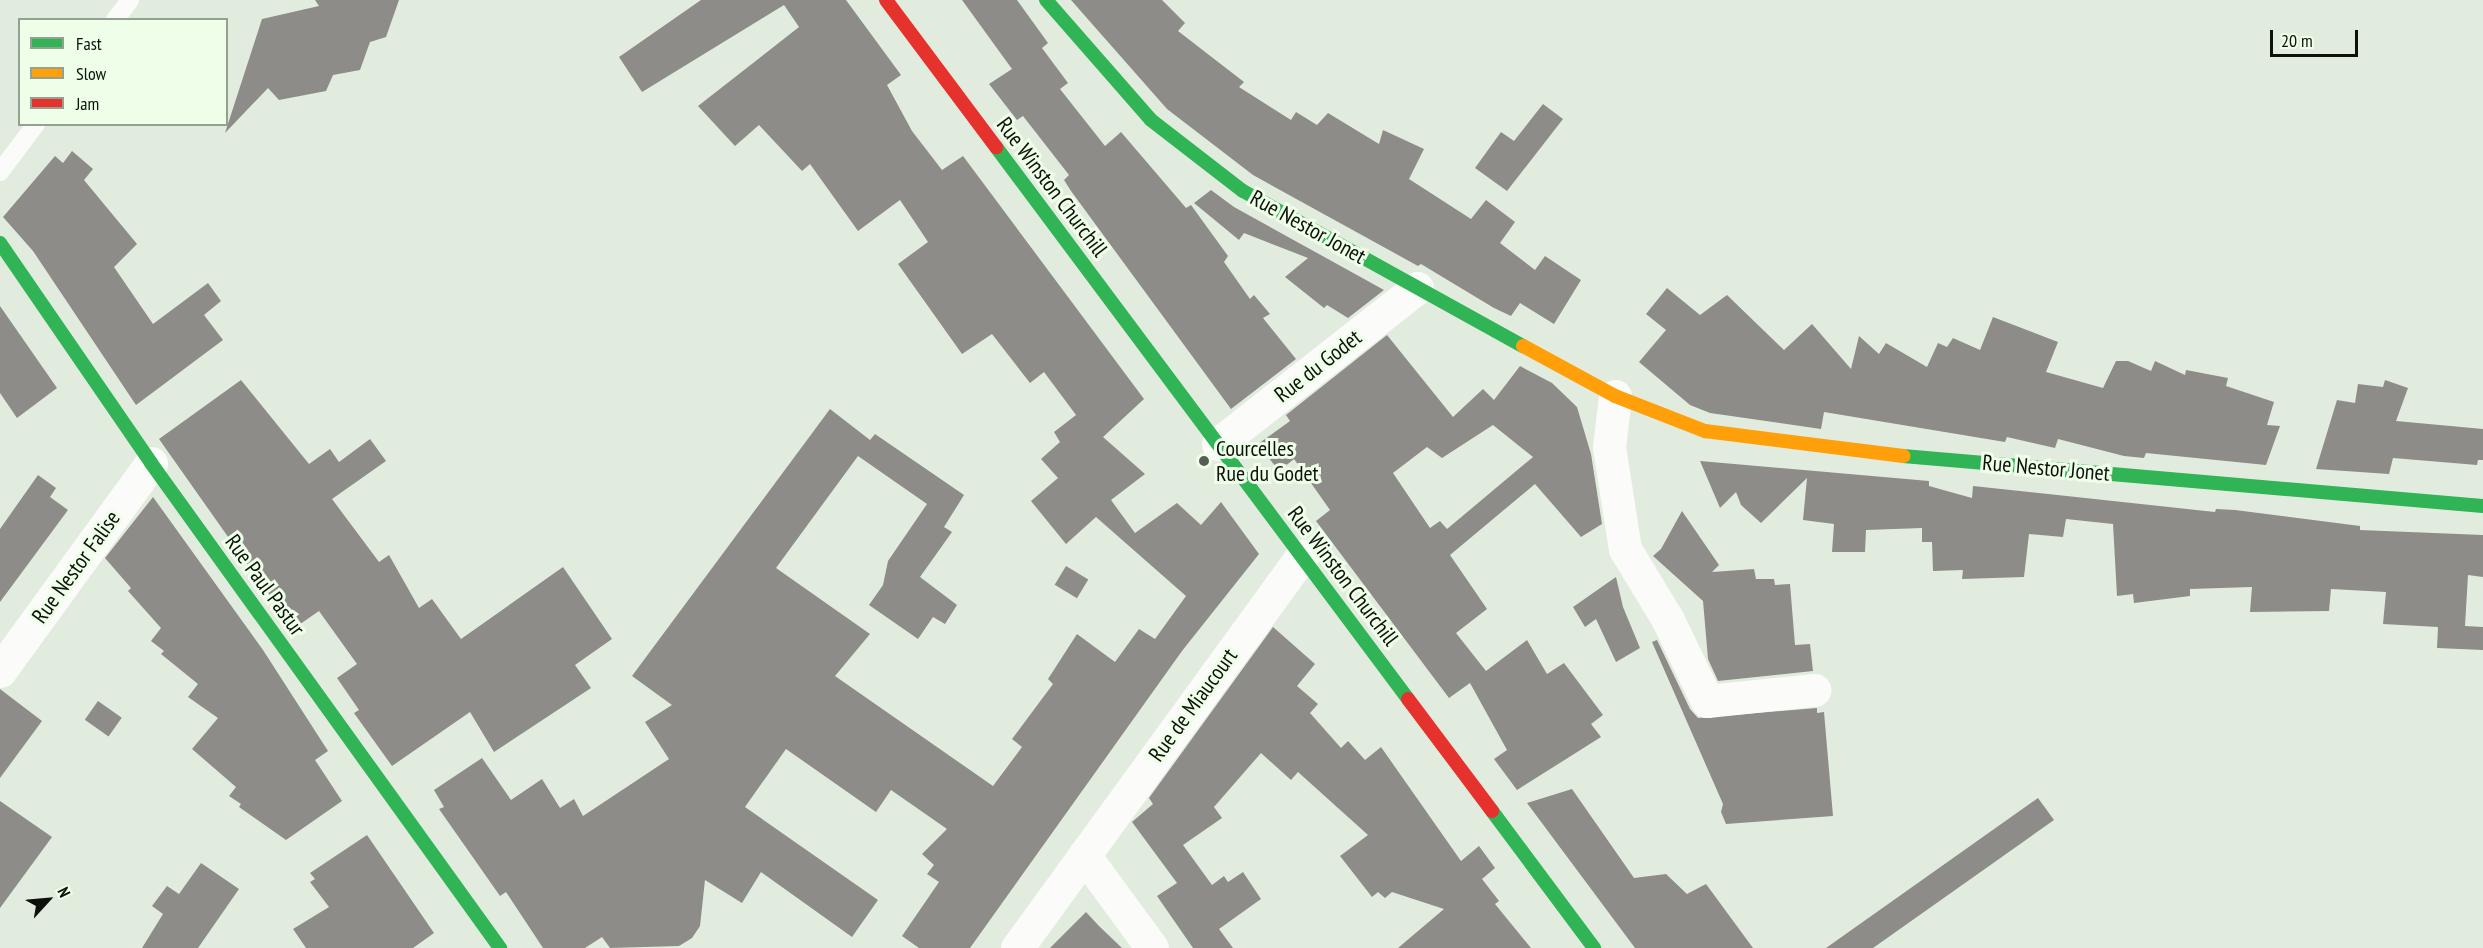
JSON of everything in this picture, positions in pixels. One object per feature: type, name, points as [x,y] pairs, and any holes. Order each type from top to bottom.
[{"type":"street","name":"Rue Winston Churchill","points":[[886,0],[1594,948]]},
{"type":"street","name":"Rue Nestor Jonet","points":[[1046,0],[1151,120],[1234,184],[1417,288],[1615,396],[1705,431],[1839,450],[2483,506]]},
{"type":"street","name":"Rue Paul Pastur","points":[[0,243],[151,463],[500,948]]},
{"type":"street","name":"Rue du Godet","points":[[1218,444],[1417,288]]},
{"type":"street","points":[[1615,396],[1609,447],[1624,549],[1668,620],[1707,701],[1814,690]]},
{"type":"street","name":"Rue Nestor Falise","points":[[0,671],[151,463]]},
{"type":"street","name":"Rue de Miaucourt","points":[[1017,948],[1302,556]]},
{"type":"street","points":[[1084,855],[1152,948]]},
{"type":"lane","points":[[116,18],[130,0]]},
{"type":"lane","points":[[0,172],[34,126]]},
{"type":"building","points":[[315,0],[399,0],[386,37],[370,42],[360,70],[333,75],[326,91],[279,100],[268,88],[225,133],[262,19],[319,6]]},
{"type":"building","points":[[701,0],[846,0],[901,75],[887,85],[912,131],[942,170],[963,156],[1144,399],[1103,437],[1145,474],[1111,500],[1135,533],[1177,503],[1201,525],[1221,502],[1259,554],[1182,651],[970,948],[919,948],[902,936],[939,882],[927,874],[934,865],[922,854],[947,829],[891,790],[876,812],[786,749],[745,807],[878,900],[852,937],[761,872],[742,903],[705,880],[700,926],[692,938],[679,946],[610,948],[602,937],[585,948],[543,948],[506,892],[500,896],[439,809],[444,807],[434,790],[482,758],[511,800],[542,779],[560,808],[574,799],[583,816],[669,759],[645,722],[672,705],[632,676],[830,409],[870,440],[875,434],[964,495],[944,527],[952,532],[920,577],[957,605],[945,624],[933,617],[918,639],[869,605],[883,585],[888,561],[927,504],[858,456],[776,568],[870,634],[835,676],[993,786],[1022,747],[1012,739],[1053,684],[1048,679],[1077,634],[1115,662],[1139,629],[1155,639],[1186,596],[1096,517],[1066,544],[1031,501],[1058,478],[1041,459],[1060,442],[1054,432],[1076,415],[1044,372],[1030,383],[992,334],[962,354],[898,264],[928,242],[900,200],[858,231],[810,164],[802,171],[759,125],[735,146],[698,106],[799,27],[784,5],[642,92],[619,57]]},
{"type":"building","points":[[962,0],[1017,0],[1048,43],[1042,48],[1068,83],[1060,89],[1105,146],[1121,132],[1186,208],[1191,205],[1228,256],[1224,262],[1250,299],[1254,295],[1270,314],[1263,318],[1296,359],[1231,409],[1071,191],[1064,180],[1069,175],[1023,116],[1017,120],[989,84],[1012,69]]},
{"type":"building","points":[[1071,0],[1162,0],[1185,23],[1178,31],[1244,82],[1239,87],[1291,120],[1296,112],[1317,125],[1328,113],[1379,144],[1383,130],[1424,149],[1409,179],[1471,219],[1486,200],[1515,222],[1500,243],[1535,270],[1545,256],[1581,280],[1554,324],[1520,303],[1511,316],[1494,308],[1421,264],[1418,266],[1253,175],[1167,109]]},
{"type":"building","points":[[1543,104],[1563,119],[1507,191],[1475,168],[1501,132],[1514,141]]},
{"type":"building","points":[[72,151],[93,169],[84,180],[137,244],[114,267],[153,324],[208,283],[221,301],[204,315],[223,340],[136,405],[33,251],[3,217],[55,156],[63,163]]},
{"type":"building","points":[[1211,190],[1234,207],[1384,290],[1348,318],[1327,305],[1324,308],[1285,277],[1308,258],[1244,233],[1239,240],[1194,203]]},
{"type":"building","points":[[1667,288],[1700,315],[1727,295],[1784,350],[1812,324],[1851,369],[1859,336],[1879,354],[1886,343],[1927,367],[1938,343],[1947,347],[1953,338],[1980,350],[1993,317],[2058,342],[2046,372],[2103,388],[2116,361],[2128,361],[2151,371],[2155,361],[2185,375],[2186,370],[2228,378],[2226,386],[2274,402],[2267,425],[2280,426],[2266,465],[2146,453],[2144,458],[2124,456],[2058,439],[2055,448],[2007,437],[2005,442],[1824,412],[1821,429],[1710,413],[1690,405],[1639,362],[1666,330],[1646,314]]},
{"type":"building","points":[[0,306],[57,388],[17,418],[0,393]]},
{"type":"building","points":[[1387,335],[1453,417],[1483,389],[1494,400],[1520,366],[1552,383],[1577,407],[1591,454],[1602,524],[1581,537],[1535,484],[1450,555],[1487,609],[1456,633],[1486,671],[1527,640],[1547,674],[1564,663],[1603,715],[1591,724],[1601,737],[1517,790],[1494,759],[1507,750],[1470,683],[1449,698],[1316,521],[1330,510],[1294,459],[1279,471],[1258,444],[1290,421],[1286,415]],"holes":[[[1493,425],[1533,457],[1447,529],[1440,521],[1430,528],[1393,473],[1427,447],[1442,458]]]},
{"type":"building","points":[[241,380],[309,464],[330,449],[339,462],[370,439],[386,461],[332,499],[379,562],[389,555],[419,608],[432,599],[461,639],[563,567],[612,639],[575,665],[591,688],[494,752],[470,712],[392,766],[354,713],[359,710],[337,678],[357,664],[319,611],[293,629],[159,439]]},
{"type":"building","points":[[2385,380],[2408,388],[2396,421],[2483,429],[2483,460],[2478,460],[2477,465],[2393,458],[2389,474],[2316,469],[2337,400],[2355,403],[2358,384],[2383,387]]},
{"type":"building","points":[[1700,461],[1929,481],[1929,486],[1972,498],[1973,486],[2215,512],[2216,509],[2235,510],[2360,526],[2360,530],[2483,535],[2483,577],[2468,575],[2465,626],[2483,627],[2483,650],[2437,648],[2438,627],[2383,624],[2386,592],[2331,589],[2329,611],[2250,612],[2252,587],[2190,589],[2190,596],[2134,603],[2133,594],[2117,596],[2113,524],[2066,519],[2063,537],[2029,534],[2024,577],[1962,579],[1963,570],[1933,571],[1932,542],[1922,542],[1922,528],[1866,530],[1865,552],[1832,552],[1834,524],[1803,520],[1807,478],[1761,523],[1741,505],[1736,492],[1720,508]]},
{"type":"building","points":[[38,475],[56,488],[50,497],[68,510],[0,602],[0,529]]},
{"type":"building","points":[[153,497],[263,650],[328,751],[315,760],[342,801],[286,840],[239,807],[241,804],[229,796],[236,787],[192,749],[218,718],[188,697],[198,684],[161,654],[164,651],[151,641],[161,628],[128,591],[131,588],[105,558]]},
{"type":"building","points":[[1682,511],[1719,565],[1712,572],[1754,569],[1756,579],[1774,579],[1775,585],[1790,584],[1795,645],[1810,644],[1813,671],[1718,681],[1708,659],[1703,601],[1653,556],[1661,549]]},
{"type":"building","points":[[1066,566],[1088,579],[1077,598],[1055,585]]},
{"type":"building","points":[[1616,577],[1623,607],[1640,648],[1616,662],[1596,619],[1585,627],[1573,607]]},
{"type":"building","points":[[1273,627],[1315,664],[1297,686],[1318,704],[1310,713],[1341,748],[1348,741],[1365,760],[1381,747],[1461,861],[1479,846],[1495,868],[1482,879],[1499,901],[1495,904],[1531,948],[1398,948],[1444,909],[1392,892],[1385,898],[1378,892],[1372,897],[1340,856],[1368,835],[1298,772],[1291,780],[1261,753],[1214,807],[1222,818],[1183,845],[1212,885],[1224,876],[1228,882],[1243,872],[1261,899],[1219,929],[1233,948],[1193,948],[1157,896],[1177,883],[1132,822],[1153,804],[1149,798]]},
{"type":"building","points":[[1657,640],[1690,709],[1698,718],[1817,708],[1817,713],[1824,712],[1833,816],[1726,824],[1721,812],[1723,804],[1652,642]]},
{"type":"building","points":[[0,689],[42,721],[0,778]]},
{"type":"building","points":[[98,701],[122,718],[109,736],[85,720]]},
{"type":"building","points":[[1572,789],[1634,878],[1666,874],[1687,894],[1706,884],[1753,948],[1635,948],[1527,803]]},
{"type":"building","points":[[2038,798],[2054,820],[1873,948],[1826,948]]},
{"type":"building","points":[[0,801],[52,837],[0,908]]},
{"type":"building","points":[[367,835],[434,933],[413,948],[306,948],[293,929],[329,907],[310,882],[315,879],[310,873]]},
{"type":"building","points":[[201,863],[239,889],[198,948],[142,948],[163,914],[152,906],[167,886],[179,894]]},
{"type":"building","points":[[1086,912],[1122,948],[1050,948]]},
{"type":"traffic: fast","points":[[1046,0],[1151,120],[1243,191],[1523,346]]},
{"type":"traffic: fast","points":[[996,147],[1408,699]]},
{"type":"traffic: fast","points":[[0,243],[151,463],[500,948]]},
{"type":"traffic: fast","points":[[1903,456],[2483,506]]},
{"type":"traffic: fast","points":[[1492,811],[1594,948]]},
{"type":"traffic: slow","points":[[1523,346],[1615,396],[1705,431],[1903,456]]},
{"type":"traffic: jam","points":[[886,0],[996,147]]},
{"type":"traffic: jam","points":[[1408,699],[1492,811]]},
{"type":"place","name":"Courcelles Rue du Godet","points":[[1204,461]]}]
